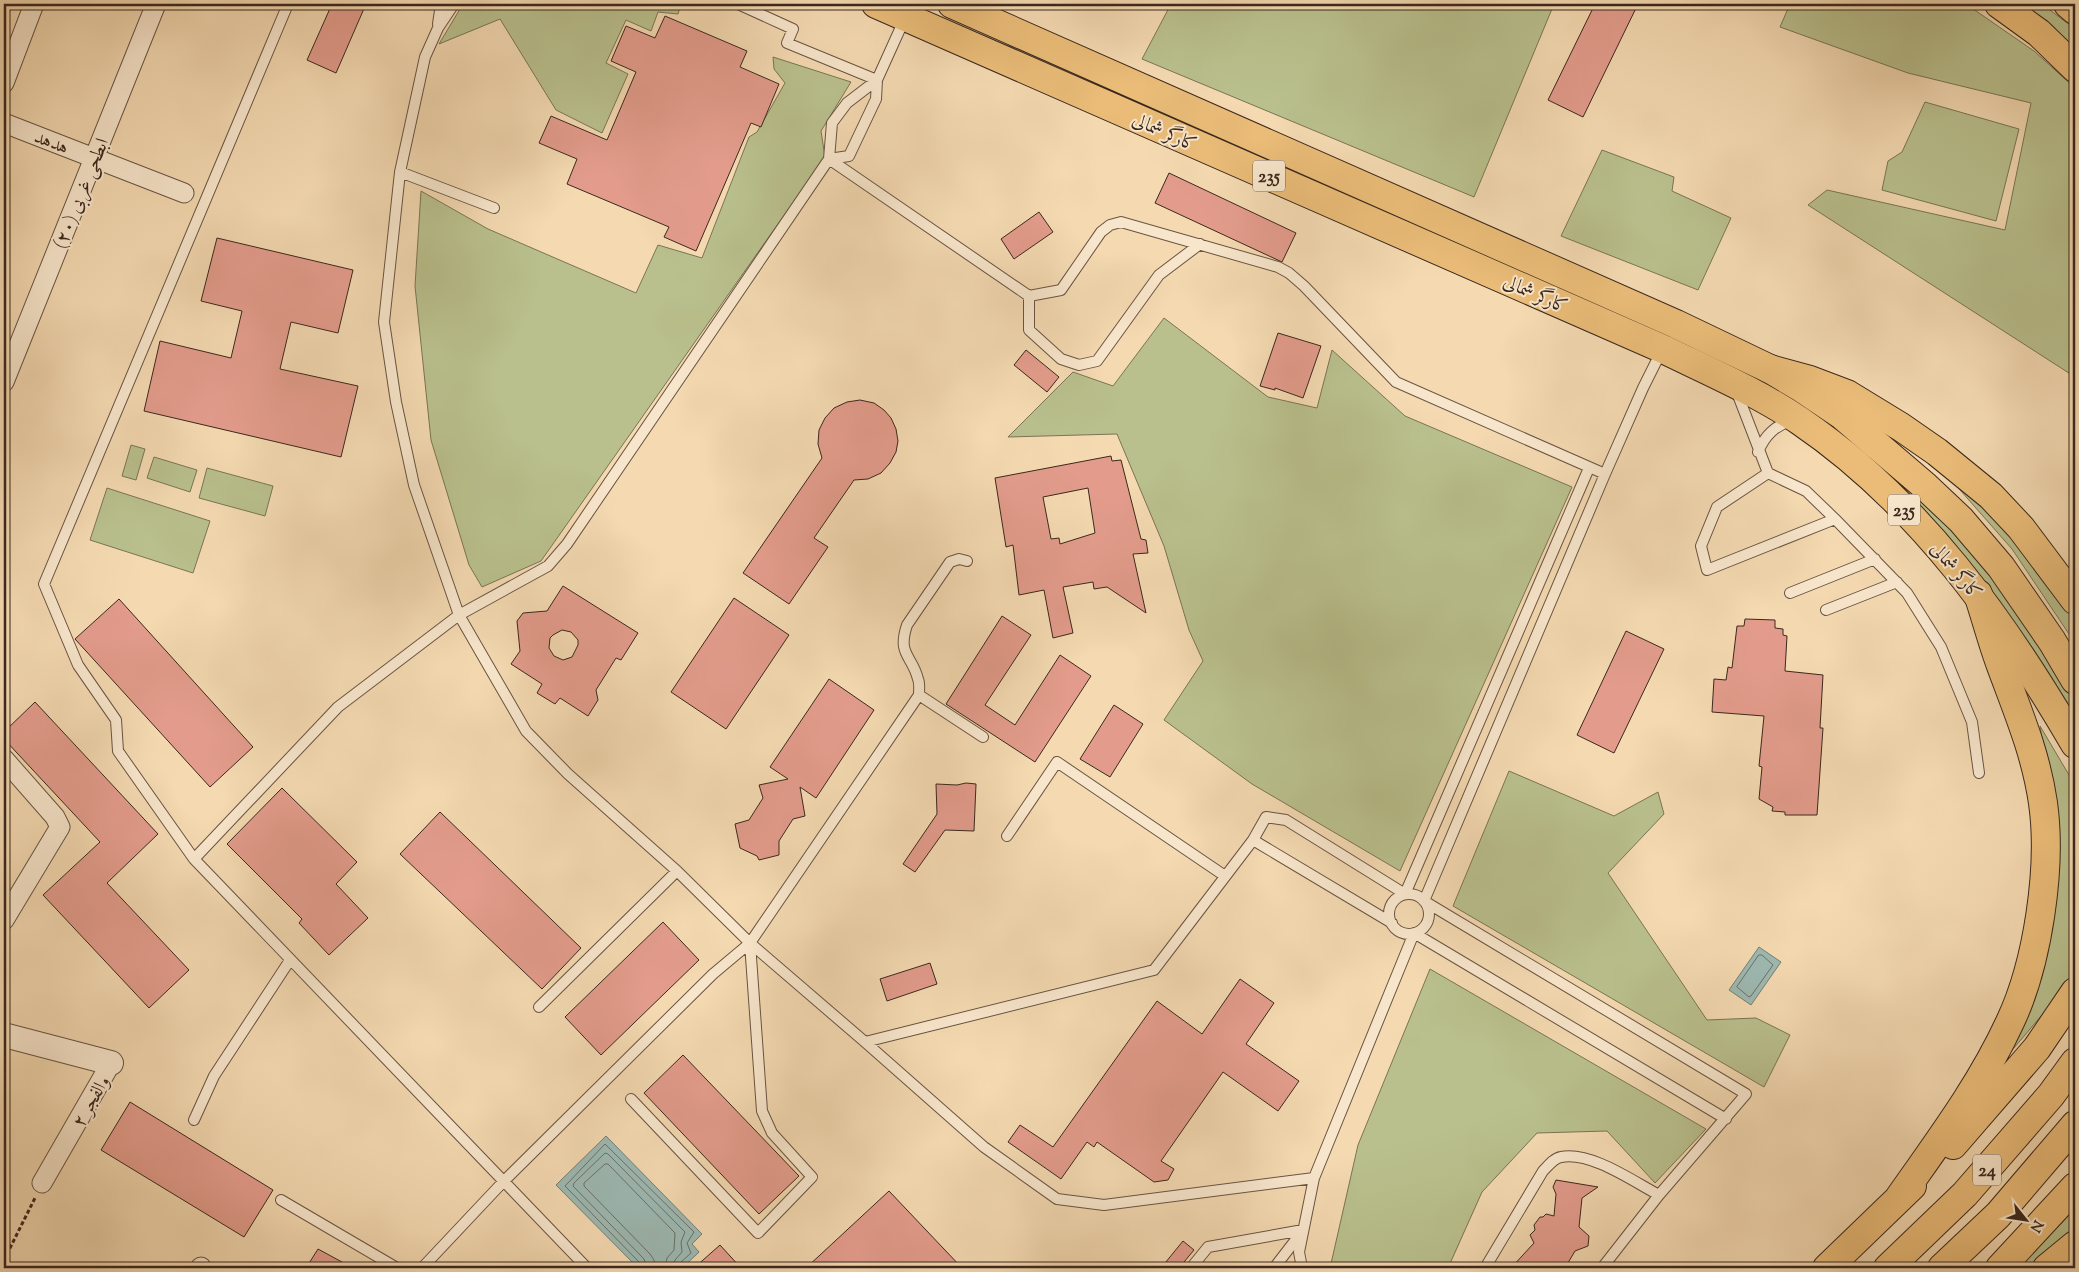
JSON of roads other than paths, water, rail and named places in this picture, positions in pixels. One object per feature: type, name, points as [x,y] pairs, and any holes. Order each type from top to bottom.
[{"type":"main road","name":"کارگر شمالی","points":[[876,4],[1663,349],[1734,384],[1796,419],[1842,454],[1883,489],[1918,523],[1978,594],[2033,673],[2075,744]]},
{"type":"main road","name":"کارگر شمالی","points":[[952,4],[1676,324],[1770,369],[1843,416],[1925,486],[1961,520],[2022,595],[2075,680]]},
{"type":"main road","points":[[1999,4],[2039,33],[2075,68]]},
{"type":"main road","points":[[2068,4],[2075,10]]},
{"type":"main road","points":[[1473,266],[1484,239]]},
{"type":"main road","points":[[1770,369],[1810,380],[1847,394],[1901,427],[1945,458],[1992,496],[2021,528],[2075,600]]},
{"type":"main road","points":[[1900,1198],[1968,1098],[2011,1021],[2024,985],[2042,903],[2045,833],[2039,786],[2027,732],[2000,665],[1978,594]]},
{"type":"main road","points":[[1827,1268],[1960,1137],[2037,1048],[2075,992]]},
{"type":"main road","name":"24","points":[[1888,1268],[1965,1194],[2051,1095],[2075,1062]]},
{"type":"main road","name":"24","points":[[1942,1268],[1998,1215],[2075,1125]]},
{"type":"main road","points":[[2000,1268],[2075,1187]]},
{"type":"main road","points":[[2047,1268],[2075,1244]]},
{"type":"street","points":[[4,83],[34,4]]},
{"type":"street","name":"ابطحی غربی (۲۰)","points":[[4,382],[156,4]]},
{"type":"street","name":"هدهد","points":[[4,123],[184,193]]},
{"type":"street","points":[[4,759],[59,824],[58,832],[4,920]]},
{"type":"street","name":"والفجر ۲","points":[[4,1035],[111,1063],[42,1184]]},
{"type":"lane","points":[[288,4],[44,584],[78,665],[116,720],[118,751],[194,859],[587,1268]]},
{"type":"lane","points":[[438,28],[441,4]]},
{"type":"lane","points":[[454,4],[438,28],[425,57],[400,172],[384,322],[396,402],[414,485],[459,615],[526,731],[568,774],[677,871],[750,942],[984,1147],[1057,1199],[1104,1206],[1314,1178]]},
{"type":"lane","points":[[738,4],[793,29],[786,43],[877,80]]},
{"type":"lane","points":[[829,159],[849,156],[876,99],[877,80],[906,17]]},
{"type":"lane","points":[[194,859],[338,707],[459,615],[548,566],[567,544],[829,159],[832,123],[847,102],[877,80]]},
{"type":"lane","points":[[829,159],[1028,296],[1062,290],[1101,232],[1110,225],[1121,222],[1278,268],[1289,273],[1304,286],[1396,382],[1605,474]]},
{"type":"lane","points":[[400,172],[494,208]]},
{"type":"lane","points":[[1028,296],[1029,330],[1061,359],[1079,365],[1097,361],[1159,275],[1200,244]]},
{"type":"lane","points":[[1302,1268],[1298,1252],[1314,1178],[1414,933],[1425,925],[1428,920],[1427,907],[1424,901],[1605,474],[1643,388],[1663,349]]},
{"type":"lane","points":[[1734,384],[1758,452],[1768,473],[1806,492],[1907,593],[1941,647],[1972,722],[1979,773]]},
{"type":"lane","points":[[1758,452],[1769,432],[1796,419]]},
{"type":"lane","points":[[1392,923],[1390,917],[1391,905],[1394,900],[1405,894],[1589,468]]},
{"type":"lane","points":[[1768,473],[1716,507],[1701,546],[1707,570],[1835,519]]},
{"type":"lane","points":[[422,1268],[503,1182],[713,974],[750,942],[919,695],[919,679],[904,649],[903,637],[907,625],[950,562],[959,559],[967,561]]},
{"type":"lane","points":[[1790,593],[1875,560]]},
{"type":"lane","points":[[1826,610],[1897,582]]},
{"type":"lane","points":[[1500,674],[1517,681]]},
{"type":"lane","points":[[919,695],[983,737]]},
{"type":"lane","points":[[1007,836],[1057,762],[1225,876]]},
{"type":"lane","points":[[865,1042],[1154,970],[1253,840],[1266,817],[1286,820],[1405,894],[1415,895],[1746,1094],[1659,1195],[1602,1268]]},
{"type":"lane","points":[[1253,840],[1392,923],[1401,932],[1414,933],[1726,1119]]},
{"type":"lane","points":[[539,1008],[677,871]]},
{"type":"lane","points":[[631,1099],[758,1233],[812,1177],[772,1133],[762,1111],[750,942]]},
{"type":"lane","points":[[194,1120],[214,1076],[290,960]]},
{"type":"lane","points":[[1485,1268],[1543,1171],[1553,1160],[1561,1157],[1597,1162],[1659,1195]]},
{"type":"lane","points":[[281,1200],[397,1268]]},
{"type":"lane","points":[[1191,1268],[1208,1247],[1303,1230]]},
{"type":"lane","points":[[1274,1268],[1303,1230]]},
{"type":"water","points":[[1759,947],[1781,962],[1751,1005],[1729,990]]},
{"type":"water","points":[[606,1136],[702,1234],[692,1244],[699,1252],[682,1268],[638,1268],[556,1185]]}]
